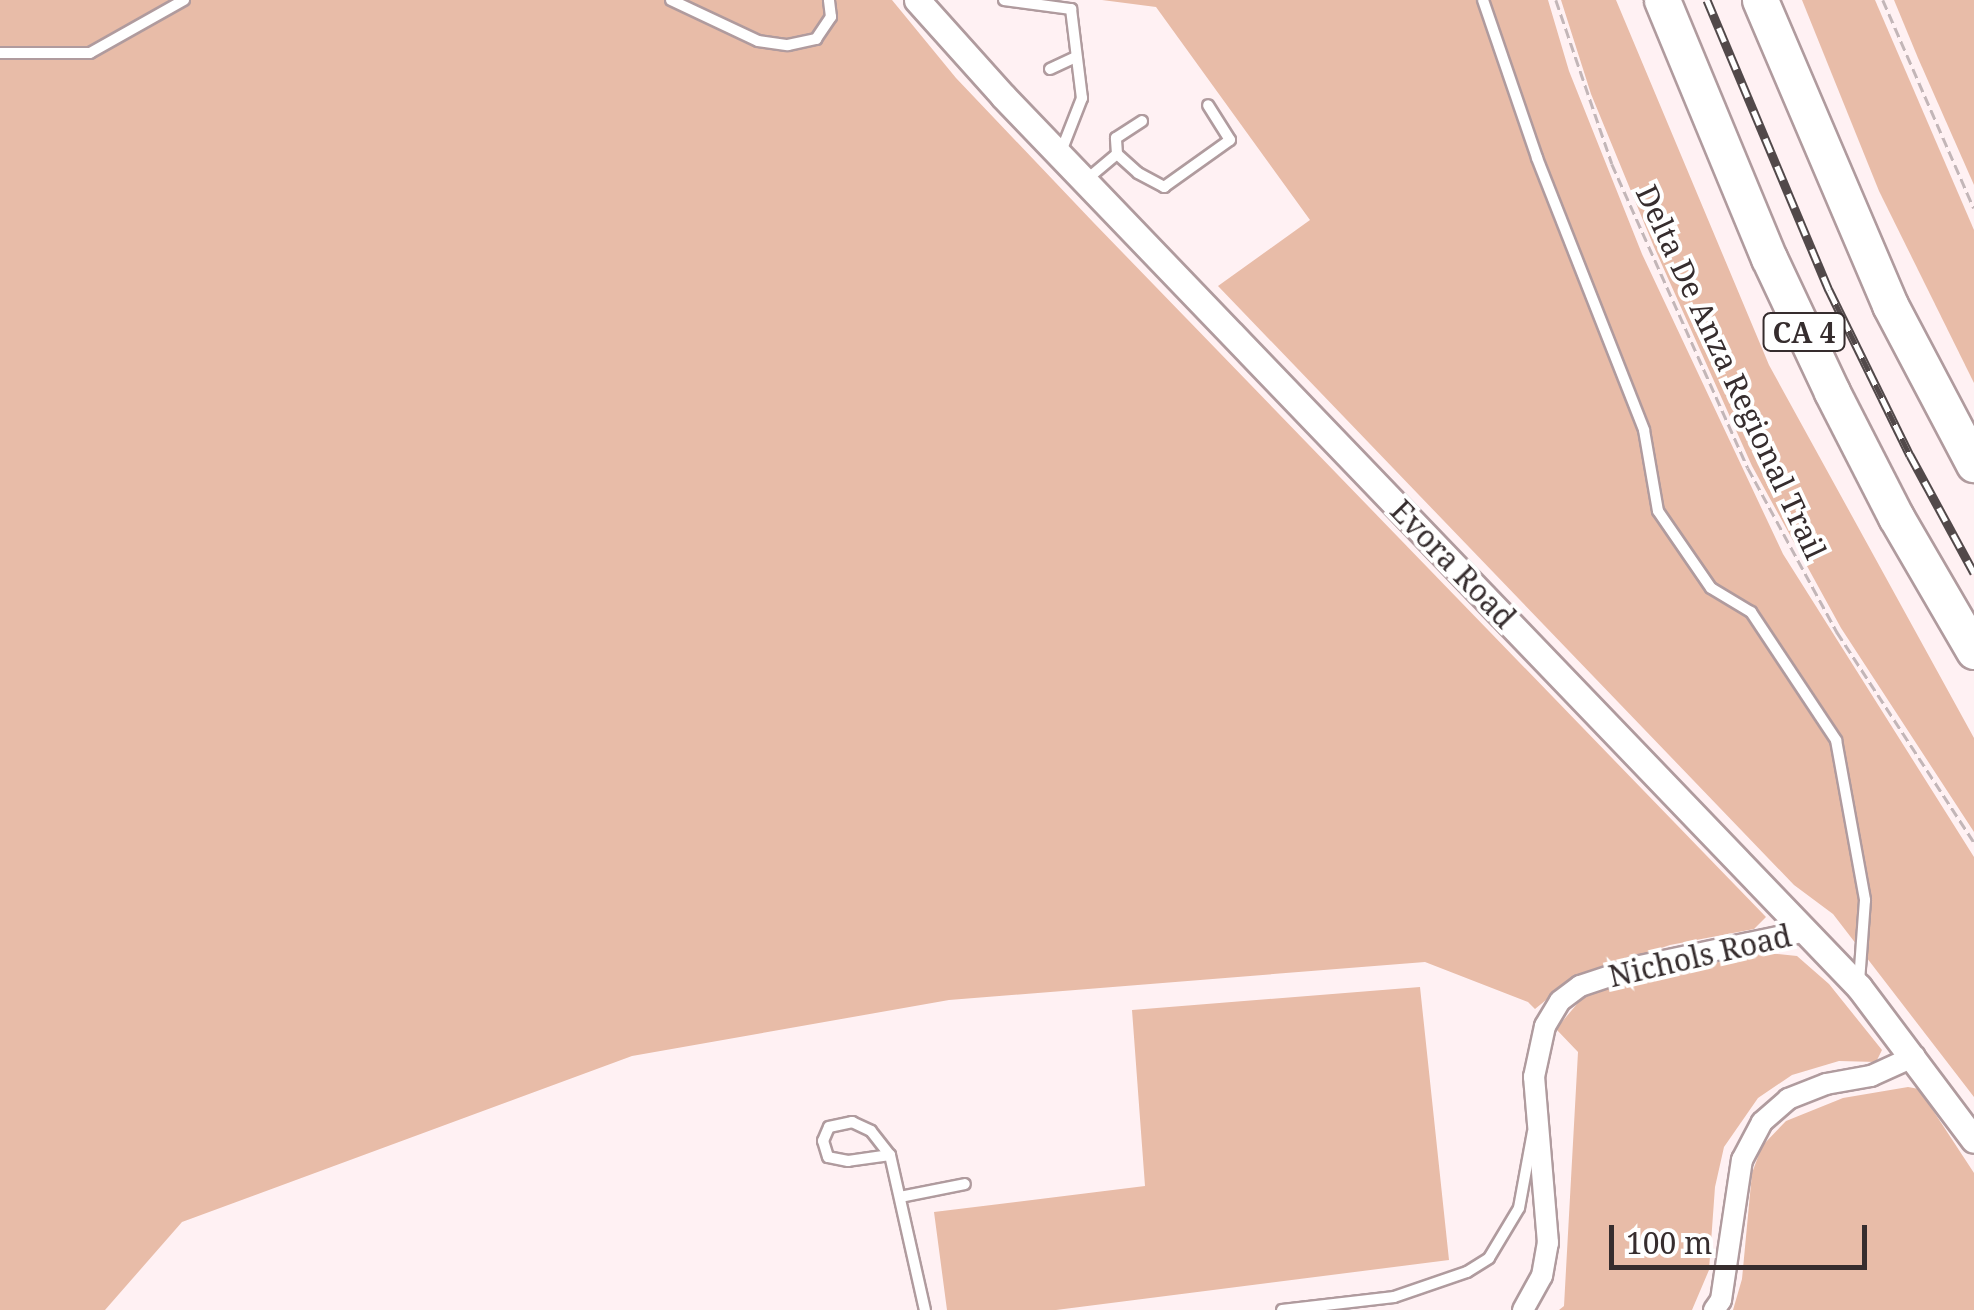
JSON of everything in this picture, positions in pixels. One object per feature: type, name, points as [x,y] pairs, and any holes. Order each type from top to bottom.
[{"type":"highway","name":"CA 4","points":[[1662,0],[1769,258],[1832,392],[1896,517],[1974,651]]},
{"type":"highway","name":"CA 4","points":[[1760,0],[1890,304],[1974,464]]},
{"type":"street","name":"Evora Road","points":[[917,0],[1060,155],[1858,986],[1916,1056],[1974,1140]]},
{"type":"street","name":"Nichols Road","points":[[1524,1310],[1542,1276],[1548,1243],[1534,1077],[1545,1026],[1560,1001],[1580,986],[1640,966],[1806,931]]},
{"type":"street","points":[[1714,1310],[1721,1300],[1742,1160],[1762,1122],[1788,1100],[1826,1084],[1871,1076],[1916,1056]]},
{"type":"lane","points":[[0,52],[90,53],[184,0]]},
{"type":"lane","points":[[672,0],[758,40],[788,46],[816,39],[832,16],[829,0]]},
{"type":"lane","points":[[1004,0],[1071,9],[1082,98],[1060,155]]},
{"type":"lane","points":[[1483,0],[1537,158],[1644,430],[1658,510],[1711,588],[1751,612],[1836,740],[1865,900],[1858,986]]},
{"type":"lane","points":[[1050,69],[1076,56]]},
{"type":"lane","points":[[1142,120],[1116,138],[1117,154],[1138,173],[1164,188],[1230,140],[1208,106]]},
{"type":"lane","points":[[1085,180],[1117,154]]},
{"type":"lane","points":[[1282,1310],[1394,1297],[1468,1272],[1489,1258],[1518,1208],[1527,1150],[1538,1116]]},
{"type":"lane","points":[[890,1155],[828,1158],[823,1140],[830,1127],[852,1122],[871,1131],[890,1155],[925,1310]]},
{"type":"lane","points":[[900,1197],[964,1184]]},
{"type":"path","name":"Delta De Anza Regional Trail","points":[[1556,0],[1612,164],[1748,468],[1837,632],[1974,842]]},
{"type":"path","points":[[1883,0],[1974,208]]},
{"type":"shaded area","points":[[0,0],[892,0],[956,78],[1093,222],[1766,917],[1754,929],[1670,945],[1573,978],[1535,1009],[1528,1002],[1425,962],[949,1000],[632,1056],[182,1222],[105,1310],[0,1310]]},
{"type":"shaded area","points":[[1102,0],[1548,0],[1569,71],[1642,254],[1783,554],[1974,857],[1974,1097],[1833,914],[1794,885],[1218,286],[1310,220],[1156,7]]},
{"type":"shaded area","points":[[1561,0],[1616,0],[1769,365],[1974,738],[1974,832],[1841,628],[1752,466],[1591,94]]},
{"type":"shaded area","points":[[1802,0],[1875,0],[1974,230],[1974,383],[1879,191]]},
{"type":"shaded area","points":[[1894,0],[1974,0],[1974,185],[1918,58]]},
{"type":"shaded area","points":[[1757,952],[1797,956],[1829,984],[1882,1050],[1876,1062],[1839,1061],[1792,1075],[1758,1098],[1724,1147],[1715,1187],[1709,1270],[1692,1310],[1559,1310],[1564,1306],[1578,1052],[1556,1029],[1582,998],[1610,984]]},
{"type":"shaded area","points":[[1420,987],[1449,1260],[1056,1310],[947,1310],[934,1212],[1145,1186],[1132,1010]]},
{"type":"shaded area","points":[[1908,1087],[1919,1089],[1974,1173],[1974,1310],[1733,1310],[1742,1279],[1752,1173],[1762,1146],[1786,1121],[1843,1098]]},
{"type":"railway","points":[[1707,0],[1829,290],[1910,455],[1974,573]]}]
